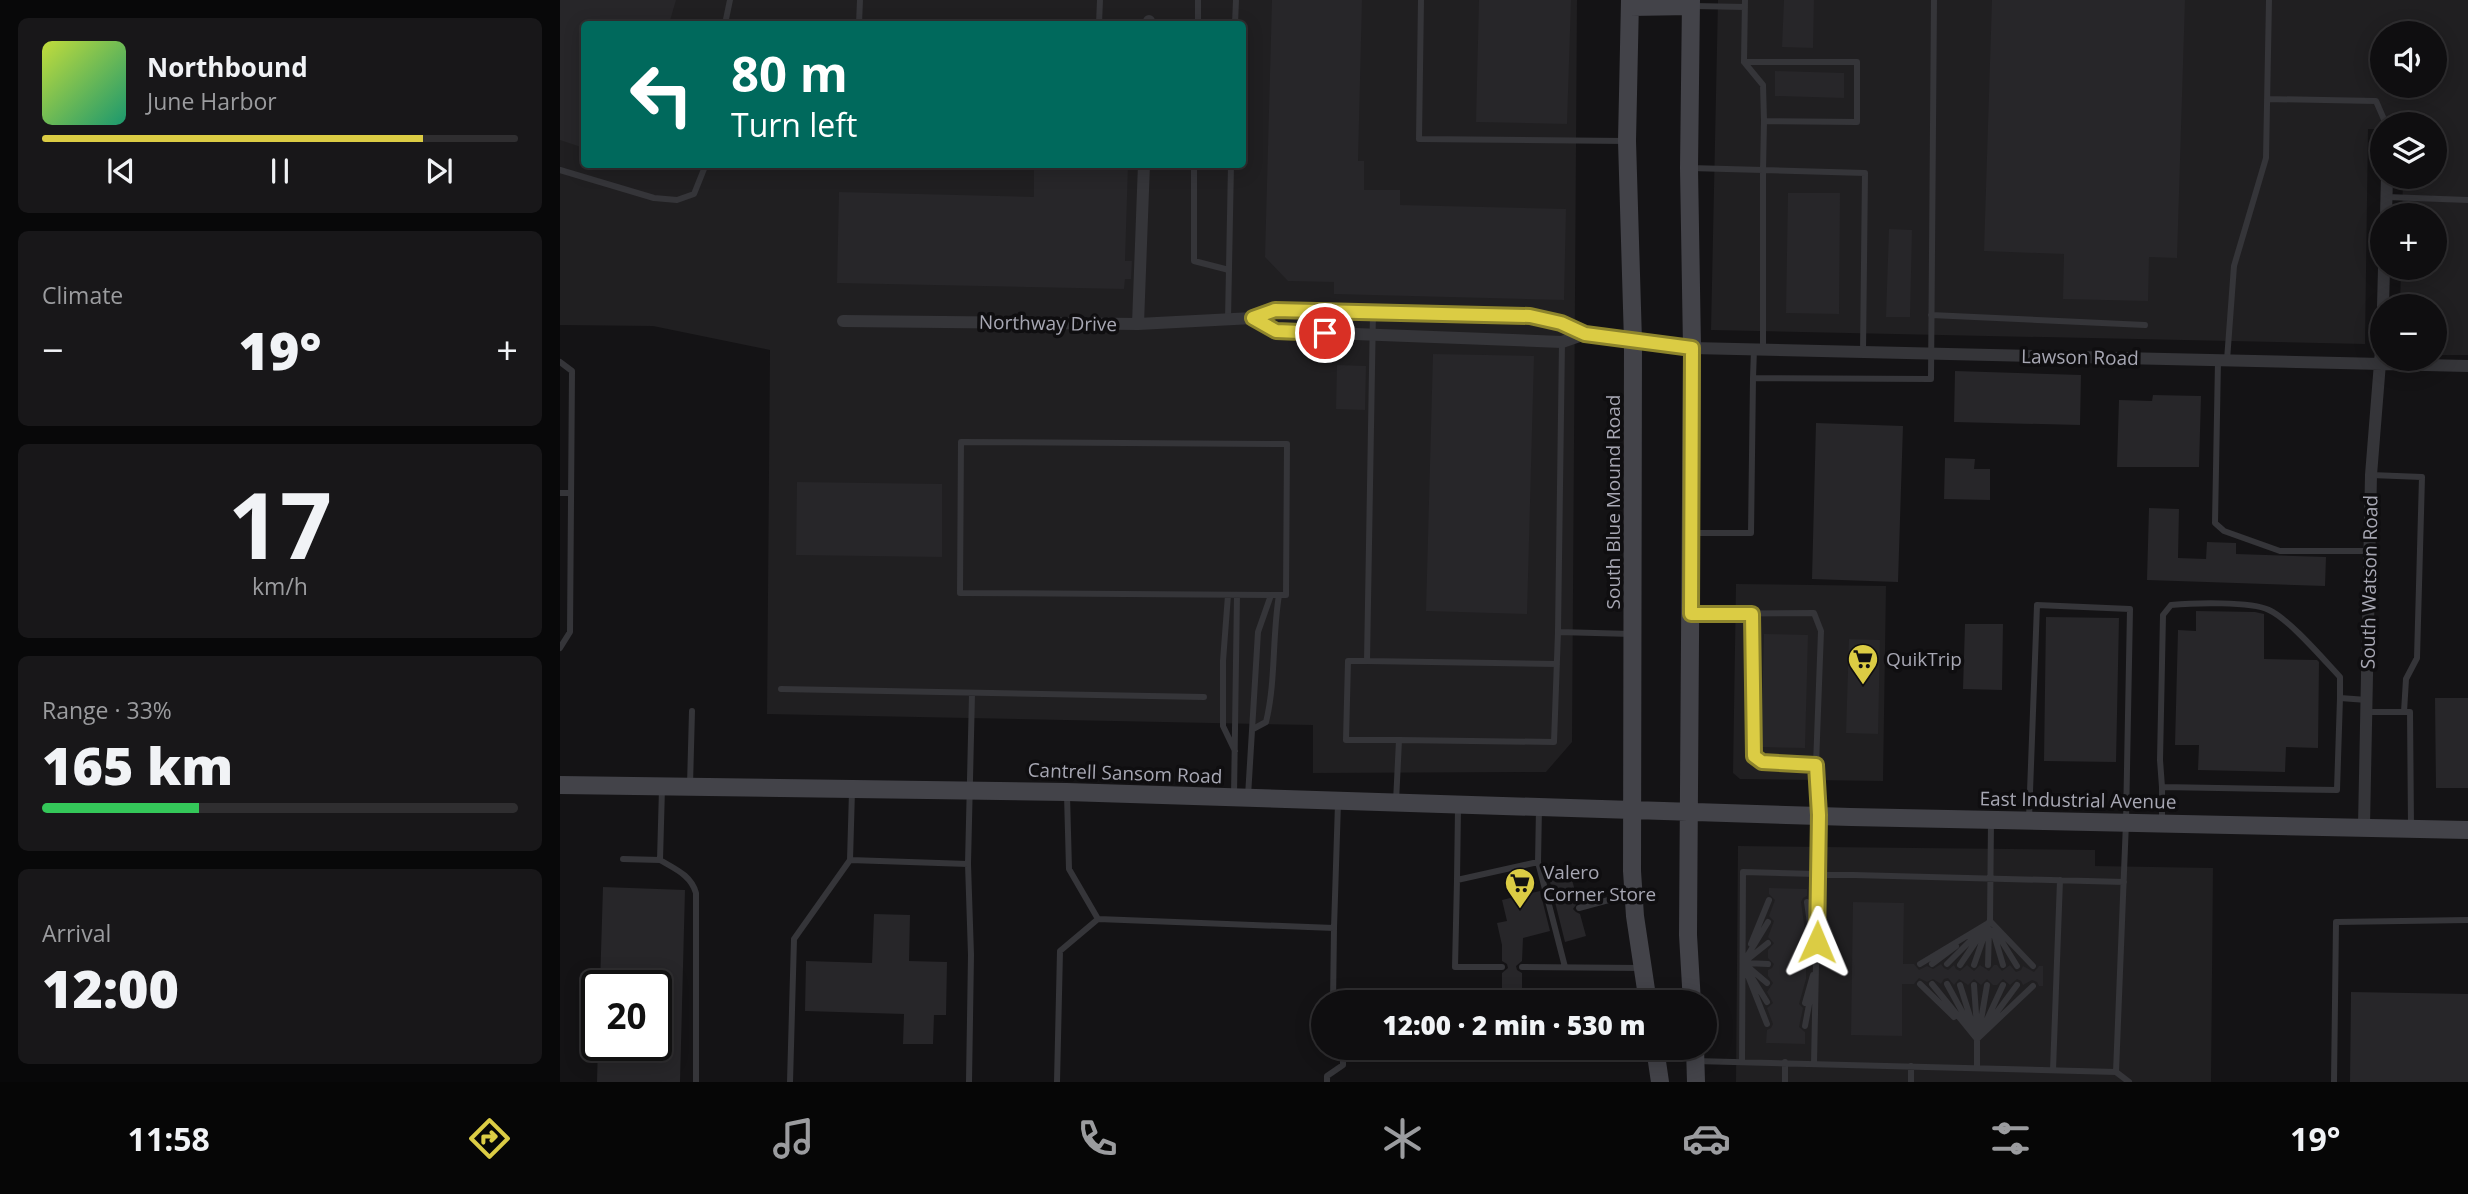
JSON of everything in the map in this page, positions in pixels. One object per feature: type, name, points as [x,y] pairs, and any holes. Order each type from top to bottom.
[{"type":"main road","points":[[1630,4],[1691,3],[1689,168],[1692,348],[1688,935],[1691,990]]},
{"type":"main road","name":"South Blue Mound Road","points":[[1630,4],[1628,141],[1633,341],[1633,894],[1646,990]]},
{"type":"main road","name":"Cantrell Sansom Road","points":[[560,785],[1067,792],[1688,811]]},
{"type":"main road","name":"East Industrial Avenue","points":[[1688,811],[2468,830]]},
{"type":"main road","points":[[1657,1060],[1660,1082]]},
{"type":"main road","points":[[1695,1060],[1696,1082]]},
{"type":"street","points":[[1138,324],[1144,168]]},
{"type":"street","points":[[2387,189],[2387,203]]},
{"type":"street","name":"Northway Drive","points":[[843,321],[1138,324],[1253,318],[1275,310],[1530,316],[1561,323],[1585,334],[1692,348]]},
{"type":"street","name":"Northway Drive","points":[[1253,318],[1276,331],[1562,342],[1585,334]]},
{"type":"street","name":"Lawson Road","points":[[1692,348],[2370,365]]},
{"type":"street","name":"Lawson Road","points":[[2447,366],[2468,366]]},
{"type":"street","name":"South Watson Road","points":[[2364,826],[2371,475],[2380,371]]},
{"type":"lane","points":[[726,21],[730,0]]},
{"type":"lane","points":[[859,21],[860,0]]},
{"type":"lane","points":[[1099,21],[1100,0]]},
{"type":"lane","points":[[1198,0],[1198,21]]},
{"type":"lane","points":[[1235,21],[1236,0]]},
{"type":"lane","points":[[1421,0],[1419,139],[1628,141]]},
{"type":"lane","points":[[1753,378],[1931,379],[1934,0]]},
{"type":"lane","points":[[2269,0],[2266,158],[2234,266],[2223,360],[2215,523],[2224,531],[2280,551],[2370,551]]},
{"type":"lane","points":[[1691,3],[1745,4],[1744,62],[1763,85],[1764,121],[1758,349],[1753,378],[1751,533],[1691,533]]},
{"type":"lane","points":[[1744,62],[1857,62],[1857,122],[1764,121]]},
{"type":"lane","points":[[2267,99],[2376,101],[2381,112]]},
{"type":"lane","points":[[560,170],[654,198],[677,200],[694,194],[704,168]]},
{"type":"lane","points":[[1194,168],[1194,261],[1229,270]]},
{"type":"lane","points":[[1228,320],[1231,168]]},
{"type":"lane","points":[[1689,168],[1866,173],[1863,352]]},
{"type":"lane","points":[[2387,197],[2468,200]]},
{"type":"lane","points":[[1367,661],[1373,312]]},
{"type":"lane","points":[[1931,315],[2144,325]]},
{"type":"lane","points":[[1557,664],[1348,661],[1346,740],[1554,742],[1557,664],[1558,632],[1562,342]]},
{"type":"lane","points":[[560,362],[572,371],[570,632],[560,648]]},
{"type":"lane","points":[[961,442],[1287,444],[1286,595],[1237,595],[960,593],[961,442]]},
{"type":"lane","points":[[2371,475],[2422,477],[2417,657],[2406,679],[2404,712]]},
{"type":"lane","points":[[560,493],[571,493]]},
{"type":"lane","points":[[1228,595],[1223,661],[1223,726],[1236,752]]},
{"type":"lane","points":[[1237,595],[1236,752],[1241,798]]},
{"type":"lane","points":[[1241,798],[1253,729],[1258,632],[1271,595]]},
{"type":"lane","points":[[1253,729],[1266,722],[1270,702],[1279,595]]},
{"type":"lane","points":[[2029,820],[2037,605],[2130,609],[2126,822],[2116,1072]]},
{"type":"lane","points":[[2162,787],[2337,790],[2340,677],[2310,645],[2267,608],[2171,605],[2162,615],[2160,760],[2162,822]]},
{"type":"lane","points":[[1691,614],[1814,613],[1821,631],[1816,765],[1819,815],[1814,1063]]},
{"type":"lane","points":[[1752,614],[1754,756],[1762,762],[1816,765]]},
{"type":"lane","points":[[1558,632],[1634,634]]},
{"type":"lane","points":[[781,689],[1205,698]]},
{"type":"lane","points":[[968,1082],[971,955],[968,864],[972,694]]},
{"type":"lane","points":[[2340,698],[2367,706],[2410,712],[2411,828]]},
{"type":"lane","points":[[690,787],[692,711]]},
{"type":"lane","points":[[1396,802],[1399,740]]},
{"type":"lane","points":[[660,860],[662,786]]},
{"type":"lane","points":[[790,1082],[794,939],[850,860],[852,788]]},
{"type":"lane","points":[[1067,792],[1069,869],[1098,919]]},
{"type":"lane","points":[[1333,990],[1338,801]]},
{"type":"lane","points":[[1458,803],[1455,967],[1502,967]]},
{"type":"lane","points":[[1539,806],[1538,862],[1555,914],[1564,967]]},
{"type":"lane","points":[[1988,965],[1991,820]]},
{"type":"lane","points":[[622,859],[660,860],[685,875],[693,883],[696,892],[696,1082]]},
{"type":"lane","points":[[850,860],[968,864]]},
{"type":"lane","points":[[1457,880],[1538,862]]},
{"type":"lane","points":[[1742,1062],[1743,872],[2124,882]]},
{"type":"lane","points":[[2053,1070],[2060,880]]},
{"type":"lane","points":[[1579,908],[1633,894]]},
{"type":"lane","points":[[1767,1024],[1743,963],[1769,900]]},
{"type":"lane","points":[[1805,1026],[1816,965],[1807,902]]},
{"type":"lane","points":[[1057,1082],[1060,951],[1098,919],[1334,928]]},
{"type":"lane","points":[[2334,1082],[2336,922],[2468,920]]},
{"type":"lane","points":[[1920,964],[1990,921]]},
{"type":"lane","points":[[1932,964],[1990,921]]},
{"type":"lane","points":[[1947,964],[1990,921]]},
{"type":"lane","points":[[1960,965],[1990,921]]},
{"type":"lane","points":[[1974,965],[1990,921]]},
{"type":"lane","points":[[1990,921],[2003,965]]},
{"type":"lane","points":[[1990,921],[2017,966]]},
{"type":"lane","points":[[1990,921],[2033,966]]},
{"type":"lane","points":[[1743,963],[1768,922]]},
{"type":"lane","points":[[1805,1003],[1816,965],[1807,923]]},
{"type":"lane","points":[[1743,963],[1768,943]]},
{"type":"lane","points":[[1807,944],[1816,965]]},
{"type":"lane","points":[[1743,963],[1768,964]]},
{"type":"lane","points":[[1743,963],[1767,983]]},
{"type":"lane","points":[[1743,963],[1767,1002]]},
{"type":"lane","points":[[1806,965],[1816,965]]},
{"type":"lane","points":[[1806,982],[1816,965]]},
{"type":"lane","points":[[1522,967],[1643,968]]},
{"type":"lane","points":[[1920,984],[1978,1039]]},
{"type":"lane","points":[[1932,984],[1978,1039]]},
{"type":"lane","points":[[1947,984],[1978,1039]]},
{"type":"lane","points":[[1960,985],[1978,1039]]},
{"type":"lane","points":[[1974,985],[1978,1039]]},
{"type":"lane","points":[[1976,1068],[1987,985]]},
{"type":"lane","points":[[1978,1039],[2003,985]]},
{"type":"lane","points":[[1978,1039],[2017,985]]},
{"type":"lane","points":[[1978,1039],[2033,986]]},
{"type":"lane","points":[[1717,1058],[1742,1062],[2116,1072],[2129,1082]]},
{"type":"lane","points":[[1327,1082],[1327,1076],[1343,1065],[1343,1060]]},
{"type":"lane","points":[[1785,1062],[1785,1082]]},
{"type":"lane","points":[[1911,1066],[1911,1082]]},
{"type":"shaded area","points":[[560,0],[1577,0],[1572,742],[1546,772],[1313,773],[1313,725],[767,714],[770,350],[653,326],[560,325]]},
{"type":"shaded area","points":[[1718,0],[2468,0],[2468,355],[2447,355],[2447,294],[2400,294],[2401,280],[2447,280],[2447,203],[2402,203],[2403,189],[2447,189],[2447,112],[2370,112],[2365,344],[1711,330]]},
{"type":"shaded area","points":[[1736,584],[1886,586],[1883,781],[1740,779],[1733,773]]},
{"type":"shaded area","points":[[1738,846],[2095,850],[2095,866],[2213,868],[2211,1082],[1736,1082]]},
{"type":"building","points":[[560,0],[676,0],[670,21],[581,21],[581,147],[560,140]]},
{"type":"building","points":[[1272,0],[1362,0],[1358,161],[1364,161],[1364,190],[1400,190],[1400,205],[1566,209],[1564,300],[1334,294],[1334,282],[1288,281],[1265,257]]},
{"type":"building","points":[[1479,0],[1571,0],[1567,124],[1476,122]]},
{"type":"building","points":[[1784,0],[1814,0],[1813,48],[1782,47]]},
{"type":"building","points":[[1992,0],[2185,0],[2177,258],[2149,257],[2148,301],[2063,299],[2064,254],[1984,251]]},
{"type":"building","points":[[1775,71],[1844,73],[1844,98],[1775,96]]},
{"type":"building","points":[[1034,168],[1128,168],[1125,261],[1132,261],[1131,279],[1125,279],[1124,289],[837,283],[839,192],[1034,197]]},
{"type":"building","points":[[1788,193],[1840,193],[1839,314],[1786,313]]},
{"type":"building","points":[[1889,229],[1912,230],[1910,317],[1886,317]]},
{"type":"building","points":[[1433,354],[1534,356],[1527,614],[1426,611]]},
{"type":"building","points":[[1337,365],[1366,366],[1365,410],[1336,409]]},
{"type":"building","points":[[1955,371],[2081,375],[2080,425],[1954,422]]},
{"type":"building","points":[[2153,395],[2201,396],[2199,467],[2117,467],[2119,400],[2152,401]]},
{"type":"building","points":[[1816,423],[1903,426],[1898,582],[1812,579]]},
{"type":"building","points":[[1945,458],[1975,459],[1974,469],[1990,469],[1990,500],[1944,499]]},
{"type":"building","points":[[797,482],[942,484],[942,557],[796,555]]},
{"type":"building","points":[[2149,508],[2179,509],[2178,558],[2206,559],[2207,542],[2236,543],[2236,554],[2326,557],[2325,586],[2147,580]]},
{"type":"building","points":[[2196,611],[2264,614],[2264,659],[2319,662],[2318,748],[2286,747],[2285,772],[2198,770],[2199,745],[2175,745],[2178,630],[2196,631]]},
{"type":"building","points":[[2046,617],[2119,618],[2116,762],[2044,761]]},
{"type":"building","points":[[1965,624],[2003,624],[2002,690],[1963,689]]},
{"type":"building","points":[[1764,634],[1808,635],[1805,748],[1761,747]]},
{"type":"building","name":"QuikTrip","points":[[1849,639],[1880,640],[1878,734],[1846,733]]},
{"type":"building","points":[[2435,698],[2468,698],[2468,788],[2436,788]]},
{"type":"building","points":[[1568,865],[1578,902],[1573,909],[1580,914],[1586,936],[1565,942],[1547,870]]},
{"type":"building","points":[[603,887],[685,890],[680,1082],[597,1082],[598,1061],[672,1061],[672,970],[600,970]]},
{"type":"building","points":[[1769,888],[1807,889],[1807,896],[1801,902],[1806,938],[1801,944],[1806,956],[1806,979],[1799,1004],[1803,1008],[1799,1027],[1805,1032],[1805,1044],[1766,1043],[1767,1030],[1773,1024],[1767,1008],[1773,1003],[1767,992],[1773,983],[1768,976],[1768,970],[1774,964],[1768,958],[1768,950],[1774,943],[1768,937],[1774,921],[1769,916],[1775,900],[1769,894]]},
{"type":"building","points":[[1540,891],[1550,931],[1523,938],[1522,961],[1516,966],[1522,973],[1522,990],[1502,990],[1502,973],[1508,968],[1502,961],[1497,923],[1507,921],[1502,900]]},
{"type":"building","points":[[1853,902],[1904,903],[1903,964],[1914,964],[1919,970],[1927,966],[1933,969],[1941,964],[1948,970],[1954,965],[1960,971],[1967,965],[1974,971],[1980,965],[1989,971],[1997,965],[2002,971],[2010,965],[2016,972],[2023,966],[2034,972],[2039,966],[2043,966],[2043,986],[2032,980],[2023,985],[2017,979],[2010,985],[2003,979],[1993,985],[1987,979],[1981,985],[1974,979],[1968,985],[1959,979],[1954,985],[1948,978],[1941,984],[1933,979],[1927,982],[1919,978],[1914,984],[1902,984],[1902,1036],[1851,1035]]},
{"type":"building","points":[[874,914],[910,915],[909,961],[947,962],[946,1015],[934,1015],[933,1044],[903,1044],[904,1014],[805,1011],[806,961],[872,963]]},
{"type":"building","points":[[2351,992],[2468,994],[2468,1082],[2350,1082]]},
{"type":"place","name":"QuikTrip","points":[[1863,686]]},
{"type":"place","name":"Valero Corner Store","points":[[1520,910]]},
{"type":"route","points":[[1325,333],[1276,331],[1253,318],[1275,310],[1530,316],[1561,323],[1585,334],[1692,348],[1691,614],[1752,614],[1754,756],[1762,762],[1816,765],[1819,815],[1817,942]]}]
